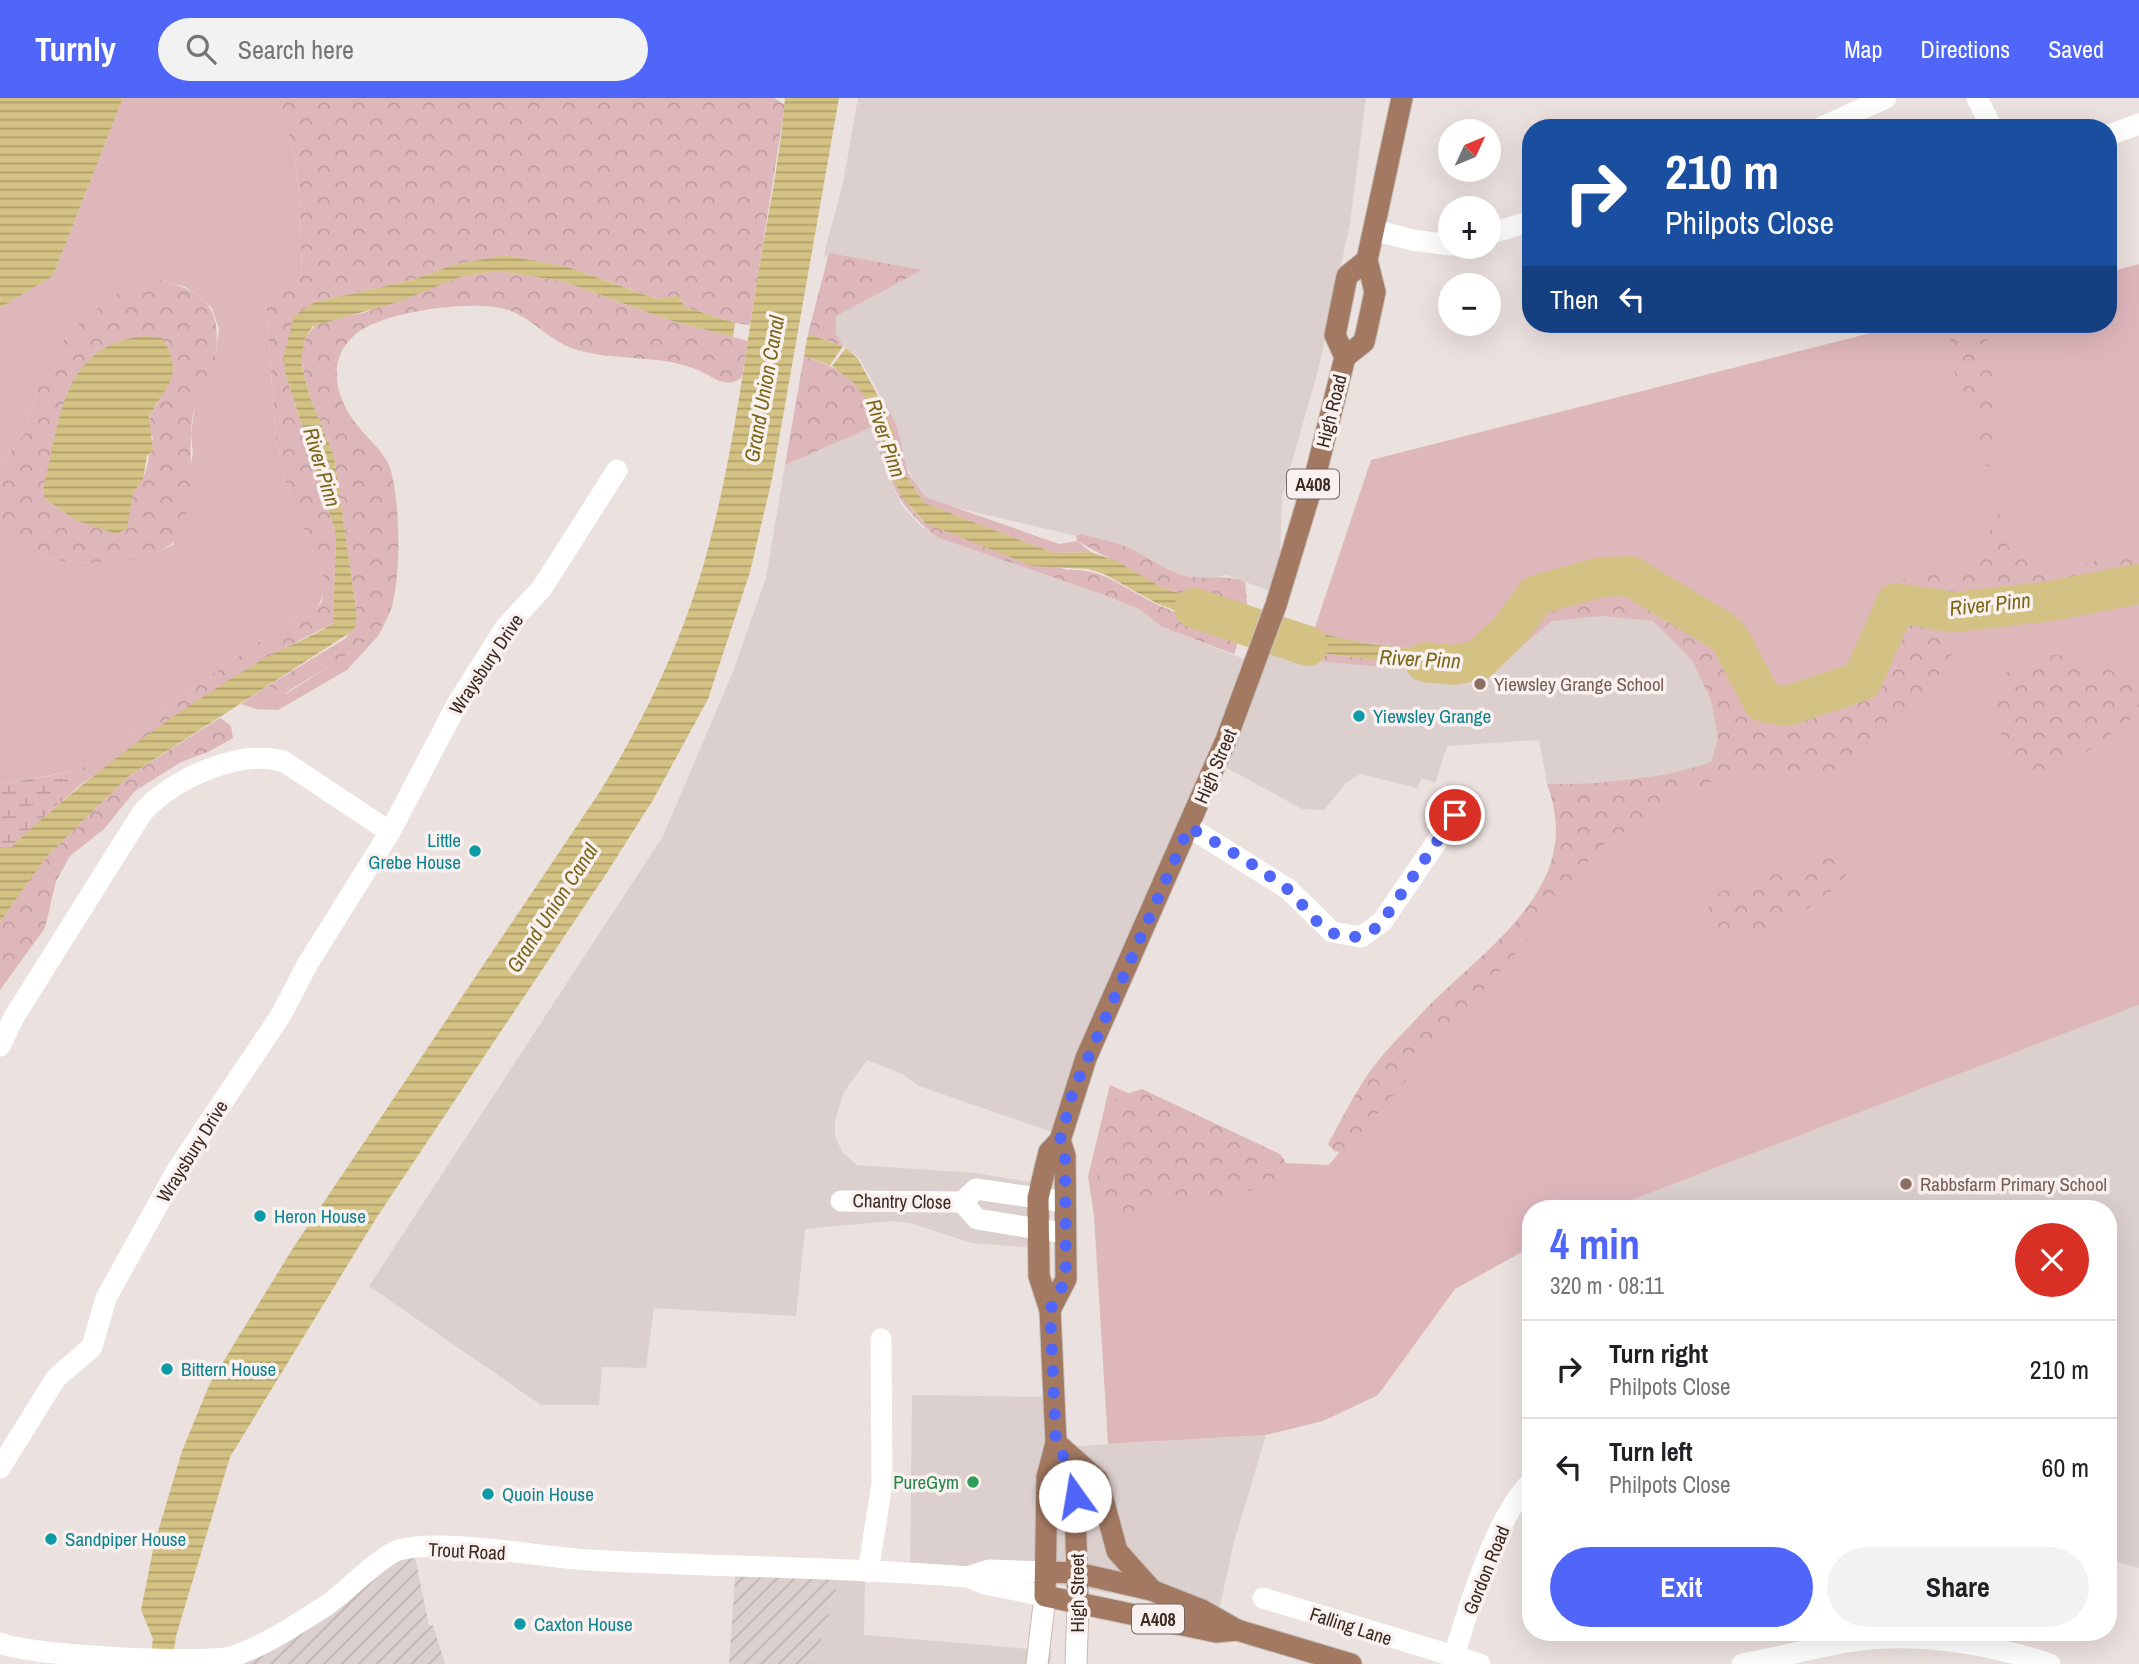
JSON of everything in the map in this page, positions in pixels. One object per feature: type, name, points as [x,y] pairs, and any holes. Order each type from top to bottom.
[{"type":"main road","name":"High Road","points":[[1256,662],[1316,473],[1345,357],[1335,335],[1340,304],[1347,276],[1367,260],[1402,98]]},
{"type":"main road","points":[[1345,357],[1364,342],[1367,329],[1375,292],[1367,260]]},
{"type":"main road","name":"High Street","points":[[1045,1596],[1048,1572],[1047,1477],[1056,1443],[1050,1310],[1039,1276],[1038,1198],[1049,1152],[1060,1140],[1086,1058],[1189,827],[1256,662]]},
{"type":"main road","name":"High Street","points":[[1050,1310],[1066,1279],[1065,1156],[1060,1140]]},
{"type":"main road","points":[[1056,1443],[1098,1480],[1117,1551],[1151,1590]]},
{"type":"main road","name":"High Street","points":[[1056,1443],[1074,1476],[1078,1604]]},
{"type":"main road","name":"Falling Lane","points":[[1048,1572],[1078,1573],[1151,1590],[1202,1610],[1237,1630],[1351,1664]]},
{"type":"main road","name":"Falling Lane","points":[[1045,1596],[1216,1632],[1237,1630]]},
{"type":"street","points":[[1840,119],[1886,98]]},
{"type":"street","points":[[1977,98],[1988,119]]},
{"type":"street","points":[[2117,132],[2139,124]]},
{"type":"street","points":[[1501,230],[1522,224]]},
{"type":"street","points":[[1374,230],[1438,243]]},
{"type":"street","name":"Wraysbury Drive","points":[[0,1468],[57,1378],[92,1347],[106,1298],[177,1170],[281,1015],[307,965],[390,832],[457,704],[505,628],[542,589],[617,470]]},
{"type":"street","points":[[0,1046],[14,1017],[142,813],[172,786],[237,761],[272,758],[283,761],[390,832]]},
{"type":"street","points":[[1189,827],[1288,889],[1316,921],[1332,932],[1353,938],[1367,934],[1382,922],[1455,815]]},
{"type":"street","points":[[1064,1233],[977,1219],[962,1202],[976,1189],[1065,1202]]},
{"type":"street","name":"Chantry Close","points":[[841,1201],[962,1202]]},
{"type":"street","points":[[868,1572],[882,1484],[881,1339]]},
{"type":"street","name":"Gordon Road","points":[[1453,1661],[1480,1577],[1522,1491]]},
{"type":"street","name":"Trout Road","points":[[0,1643],[29,1650],[122,1658],[193,1661],[233,1656],[291,1628],[333,1602],[397,1551],[436,1546],[586,1560],[968,1577]]},
{"type":"street","points":[[968,1577],[989,1570],[1048,1572]]},
{"type":"street","points":[[968,1577],[985,1584],[1045,1596]]},
{"type":"street","name":"High Street","points":[[1037,1664],[1045,1596]]},
{"type":"street","name":"Falling Lane","points":[[1263,1598],[1453,1661],[1480,1664]]},
{"type":"street","name":"High Street","points":[[1076,1664],[1078,1604]]},
{"type":"street","points":[[1742,1664],[1860,1641]]},
{"type":"street","points":[[1934,1641],[1978,1644],[2050,1664]]},
{"type":"shaded area","points":[[858,98],[1366,98],[1350,223],[1320,363],[1282,497],[1279,594],[1226,575],[1205,579],[1185,576],[1157,566],[1129,548],[931,502],[920,493],[904,462],[896,424],[860,359],[843,346],[836,334],[808,334],[831,263],[824,254],[843,183]]},
{"type":"shaded area","points":[[872,427],[889,479],[903,507],[921,526],[939,538],[1104,595],[1141,610],[1162,627],[1252,662],[1058,1134],[919,1086],[902,1074],[867,1060],[844,1092],[835,1120],[835,1137],[843,1153],[857,1165],[976,1173],[1052,1186],[1048,1249],[972,1243],[910,1223],[891,1221],[805,1229],[796,1316],[654,1308],[646,1368],[602,1367],[599,1405],[541,1405],[369,1286],[663,836],[732,674],[766,578],[785,465]]},
{"type":"shaded area","name":"Yiewsley Grange School","points":[[1630,578],[1697,617],[1723,769],[1581,785],[1547,784],[1539,740],[1447,746],[1435,783],[1422,778],[1417,788],[1360,774],[1346,783],[1324,810],[1302,809],[1220,764],[1265,641],[1297,650],[1469,668],[1481,666],[1537,598],[1602,579]]},
{"type":"shaded area","name":"Rabbsfarm Primary School","points":[[2139,1005],[2139,1568],[2117,1562],[2117,1200],[1631,1200]]},
{"type":"shaded area","points":[[912,1395],[1058,1397],[1063,1447],[1266,1435],[1234,1542],[1217,1619],[1152,1600],[1061,1585],[910,1569]]},
{"type":"shaded area","points":[[414,1552],[429,1626],[433,1625],[445,1664],[195,1664],[227,1660],[398,1554]]},
{"type":"shaded area","points":[[736,1565],[841,1572],[814,1664],[729,1664]]},
{"type":"shaded area","points":[[841,1572],[865,1574],[864,1635],[1052,1651],[1050,1664],[814,1664]]},
{"type":"green space","points":[[123,98],[273,98],[283,117],[295,160],[298,183],[302,275],[266,303],[276,439],[285,481],[324,579],[323,592],[318,606],[306,620],[294,616],[79,770],[0,784],[0,539],[12,541],[33,555],[86,563],[122,561],[173,545],[190,500],[189,472],[193,454],[191,434],[195,405],[213,375],[219,329],[212,308],[186,287],[156,279],[42,374],[25,433],[0,465],[0,308],[53,276]]},
{"type":"green space","points":[[273,98],[774,98],[785,105],[750,325],[685,307],[678,296],[658,299],[568,267],[504,255],[453,265],[412,280],[315,302],[285,372],[336,534],[333,623],[268,657],[189,707],[79,786],[73,780],[47,776],[79,770],[294,616],[306,619],[322,602],[324,579],[285,481],[276,439],[266,303],[302,275],[300,207],[295,160],[283,117]]},
{"type":"green space","points":[[829,253],[922,270],[836,316],[836,334],[843,346],[808,334]]},
{"type":"green space","points":[[2139,264],[2139,1005],[1631,1200],[1522,1200],[1522,1252],[1455,1289],[1378,1395],[1323,1421],[1266,1435],[1108,1444],[1094,1216],[1088,1177],[1110,1085],[1286,1163],[1329,1165],[1543,897],[1581,785],[1723,768],[1697,617],[1728,641],[1747,674],[1739,656],[1720,630],[1630,576],[1601,577],[1536,595],[1512,628],[1494,645],[1476,655],[1369,644],[1313,633],[1371,460],[1871,333],[2117,333],[2117,270]]},
{"type":"green space","points":[[498,271],[562,281],[669,320],[748,341],[742,377],[734,382],[725,382],[676,363],[608,356],[574,349],[557,341],[519,315],[496,307],[456,306],[410,313],[388,318],[357,333],[340,354],[337,379],[339,391],[350,415],[385,458],[392,476],[398,519],[395,592],[384,623],[362,644],[285,694],[268,686],[346,638],[357,615],[334,456],[310,397],[301,360],[305,338],[318,322],[363,313],[460,277]]},
{"type":"green space","points":[[156,279],[195,293],[211,310],[215,320],[217,334],[213,376],[193,413],[190,499],[182,535],[152,554],[112,562],[70,562],[33,555],[12,542],[0,539],[0,465],[25,433],[42,374],[57,348],[75,327],[114,295]],"holes":[[[162,399],[149,422],[153,438],[147,465],[143,478],[134,488],[130,505],[75,520],[44,498]]]},
{"type":"green space","points":[[1984,333],[1996,353],[1993,378],[1998,461],[1991,467],[1984,465],[1981,459],[1975,417],[1948,355],[1946,345],[1954,334]]},
{"type":"green space","points":[[804,356],[841,372],[864,393],[895,481],[908,503],[925,523],[1067,570],[1104,576],[1158,605],[1241,634],[1234,654],[1162,627],[1141,610],[1104,595],[939,538],[912,515],[895,489],[872,427],[785,465]]},
{"type":"green space","points":[[881,395],[896,424],[908,473],[925,497],[1059,544],[1077,541],[1091,552],[1054,553],[924,503],[901,467]]},
{"type":"green space","points":[[1999,511],[2002,535],[2008,547],[2043,571],[2062,574],[2131,546],[2139,550],[2139,576],[2004,601],[1949,597],[1894,598],[1884,594],[1922,566],[1933,562],[1957,570],[1981,560],[1987,552],[1992,516]]},
{"type":"green space","points":[[1082,534],[1136,551],[1182,575],[1245,582],[1248,615],[1163,588],[1077,541],[1076,536]]},
{"type":"green space","points":[[1630,578],[1719,632],[1728,641],[1763,702],[1786,706],[1862,681],[1896,603],[1954,612],[1955,637],[1950,663],[1878,743],[1818,779],[1763,777],[1750,771],[1733,771],[1683,795],[1595,850],[1574,885],[1344,1153],[1334,1151],[1328,1144],[1374,1066],[1421,1014],[1499,940],[1522,914],[1541,886],[1553,855],[1556,821],[1547,784],[1630,780],[1691,768],[1711,762],[1718,739],[1711,700],[1692,660],[1653,621],[1602,616],[1552,621],[1506,659],[1486,671],[1450,673],[1294,659],[1297,650],[1423,666],[1481,666],[1537,598],[1602,579]]},
{"type":"green space","points":[[386,622],[378,636],[347,670],[278,710],[256,709],[241,704],[268,686],[286,694],[352,651]]},
{"type":"green space","points":[[2050,655],[2098,664],[2118,675],[2139,691],[2139,713],[2074,761],[2034,776],[2021,773],[2010,765],[1996,715],[1998,685],[2008,671],[2021,661]]},
{"type":"green space","points":[[220,718],[231,726],[233,738],[208,752],[181,762],[135,791],[104,829],[70,856],[56,881],[45,928],[0,990],[0,922],[47,856],[130,775]]},
{"type":"green space","points":[[47,776],[73,780],[79,786],[11,847],[0,847],[0,784]]},
{"type":"green space","points":[[1830,853],[1843,853],[1848,866],[1845,881],[1817,902],[1769,928],[1735,935],[1718,934],[1709,918],[1709,906],[1716,896],[1744,881],[1789,869]]},
{"type":"green space","points":[[1142,1089],[1280,1154],[1288,1173],[1282,1180],[1253,1190],[1204,1201],[1180,1196],[1161,1200],[1129,1216],[1105,1214],[1095,1203],[1104,1135],[1117,1097]]},
{"type":"water","points":[[0,98],[123,98],[53,276],[0,308]]},
{"type":"water","name":"Grand Union Canal","points":[[785,98],[839,98],[772,479],[750,572],[708,699],[653,800],[377,1217],[230,1457],[176,1636],[172,1664],[149,1664],[153,1639],[141,1610],[154,1545],[182,1451],[210,1383],[293,1248],[599,793],[642,717],[678,638],[698,583],[726,473],[776,169]]},
{"type":"water","points":[[504,255],[568,267],[657,299],[678,296],[685,307],[735,323],[733,337],[669,320],[562,281],[498,271],[460,277],[401,301],[313,326],[305,338],[301,361],[310,397],[334,456],[357,615],[354,630],[130,775],[47,856],[0,922],[0,847],[11,847],[102,769],[199,699],[267,657],[333,623],[336,534],[285,372],[284,355],[294,316],[315,302],[412,280],[453,265]]},
{"type":"water","points":[[808,334],[843,346],[830,365],[804,356]]},
{"type":"water","points":[[144,336],[162,338],[169,351],[173,371],[149,417],[153,450],[147,456],[143,479],[133,493],[127,529],[116,534],[75,520],[44,498],[44,485],[61,411],[80,370],[96,354],[117,343]]},
{"type":"water","points":[[846,348],[858,359],[878,396],[893,431],[901,467],[924,503],[1054,553],[1091,552],[1118,562],[1163,588],[1248,615],[1241,634],[1158,604],[1104,574],[1088,569],[1032,566],[925,523],[903,498],[890,474],[875,417],[866,398],[852,381],[832,366]]},
{"type":"water","points":[[1272,623],[1369,644],[1476,655],[1481,666],[1423,666],[1297,650],[1265,641]]},
{"type":"waterway","name":"River Pinn","points":[[1425,662],[1454,665],[1479,660],[1512,628],[1536,595],[1601,577],[1630,576],[1720,630],[1730,639],[1763,702],[1786,706],[1862,681],[1896,603],[1954,612],[2045,602],[2139,584]]},
{"type":"waterway","name":"River Pinn","points":[[1194,608],[1308,646]]},
{"type":"place","name":"Yiewsley Grange School","points":[[1480,684]]},
{"type":"place","name":"Yiewsley Grange","points":[[1359,716]]},
{"type":"place","name":"Little Grebe House","points":[[475,851]]},
{"type":"place","name":"Rabbsfarm Primary School","points":[[1906,1184]]},
{"type":"place","name":"Heron House","points":[[260,1216]]},
{"type":"place","name":"Bittern House","points":[[167,1369]]},
{"type":"place","name":"PureGym","points":[[973,1482]]},
{"type":"place","name":"Quoin House","points":[[488,1494]]},
{"type":"place","name":"Sandpiper House","points":[[51,1539]]},
{"type":"place","name":"Caxton House","points":[[520,1624]]},
{"type":"route","points":[[1075,1496],[1074,1476],[1056,1443],[1053,1391],[1050,1310],[1066,1279],[1063,1188],[1065,1156],[1060,1140],[1073,1092],[1086,1058],[1189,827],[1288,889],[1316,921],[1332,932],[1353,938],[1367,934],[1382,922],[1455,815]]}]
